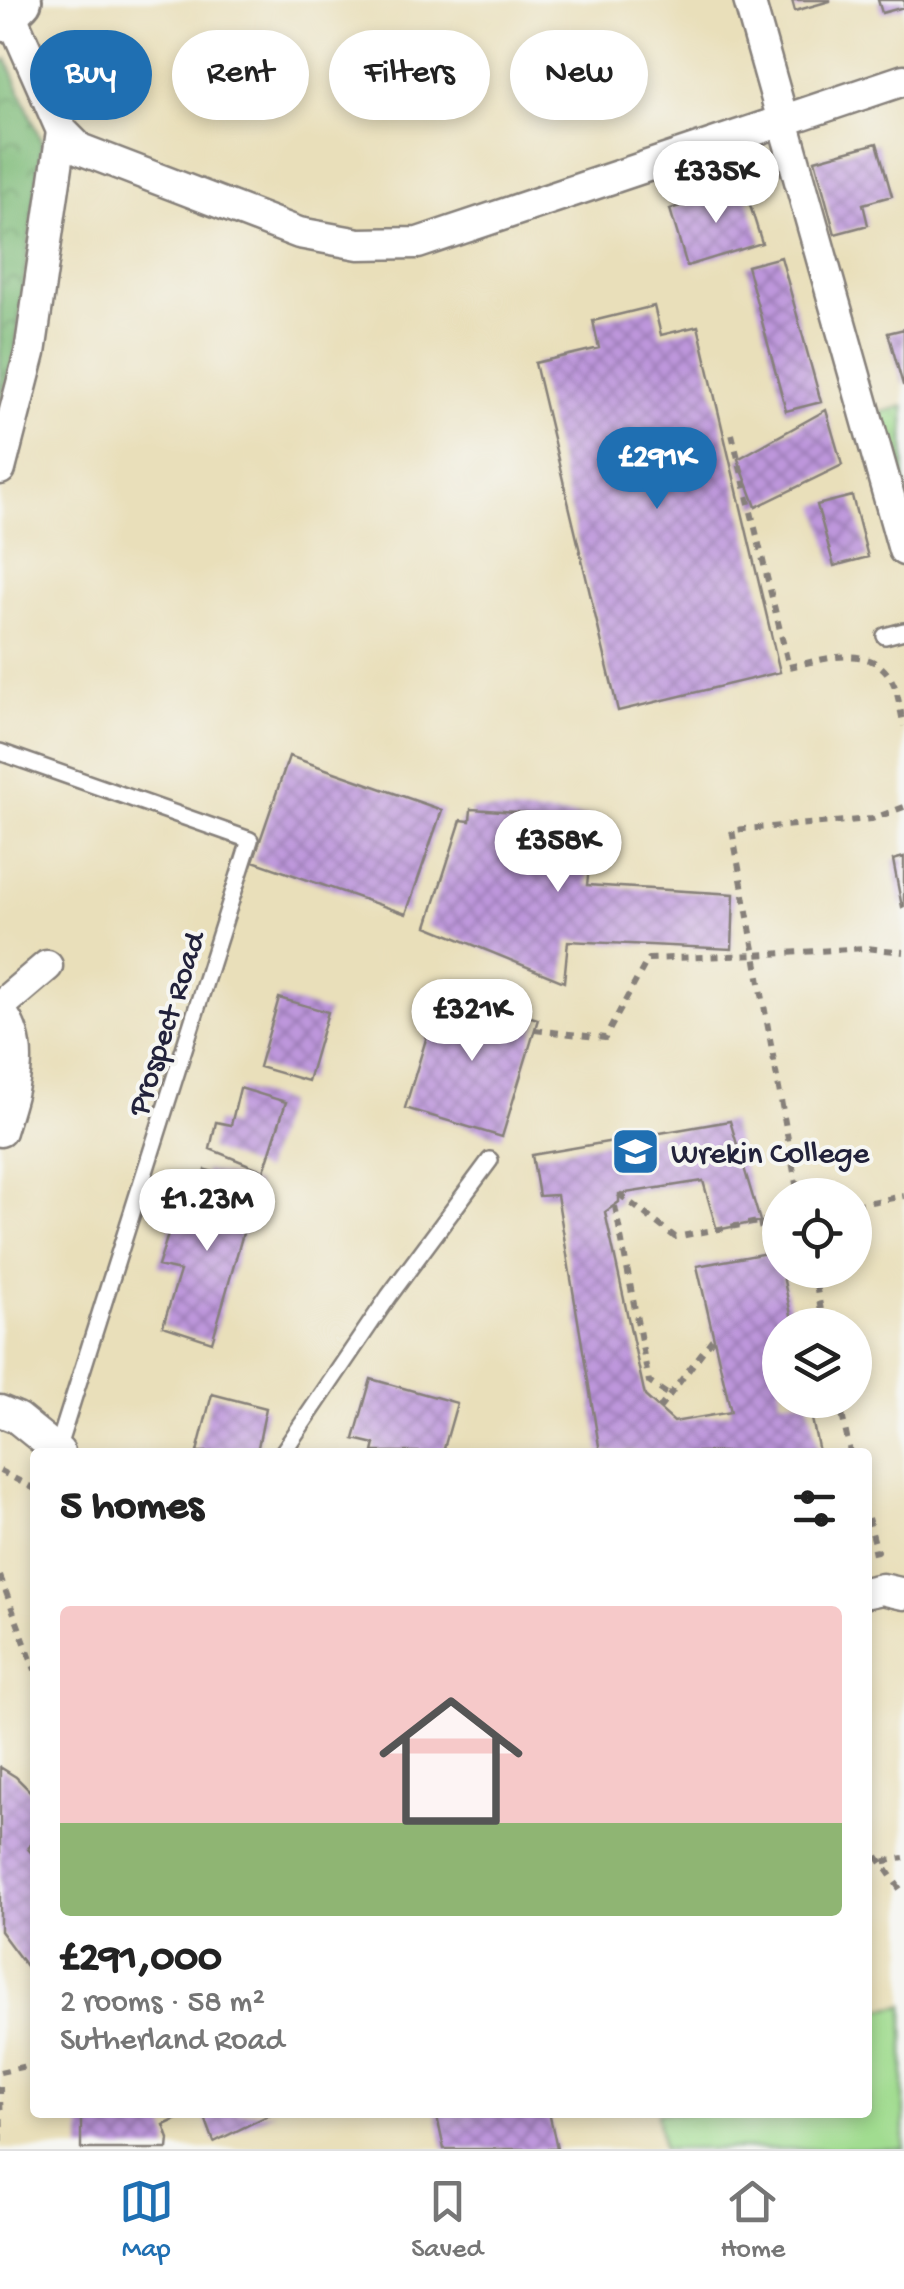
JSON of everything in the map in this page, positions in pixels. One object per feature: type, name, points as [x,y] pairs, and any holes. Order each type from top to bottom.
[{"type":"street","points":[[749,0],[904,550]]},
{"type":"street","points":[[10,10],[62,131],[86,152],[299,233],[360,244],[418,242],[904,80]]},
{"type":"street","points":[[0,469],[30,352],[62,131]]},
{"type":"street","points":[[0,1132],[17,1061],[0,1008],[46,966]]},
{"type":"street","points":[[0,1411],[17,1418],[53,1448]]},
{"type":"street","points":[[872,1591],[882,1589],[904,1594]]},
{"type":"lane","points":[[885,636],[904,631]]},
{"type":"lane","name":"Prospect Road","points":[[0,752],[250,840],[59,1448]]},
{"type":"lane","points":[[286,1448],[389,1296],[490,1160]]},
{"type":"path","points":[[732,434],[790,667],[850,654],[874,662],[894,684],[904,726]]},
{"type":"path","points":[[795,1178],[732,830],[872,818],[904,807]]},
{"type":"path","points":[[535,1030],[605,1038],[648,959],[866,948],[904,952]]},
{"type":"path","points":[[619,1194],[674,1237],[760,1221],[762,1232]]},
{"type":"path","points":[[872,1202],[904,1196]]},
{"type":"path","points":[[615,1206],[649,1382],[670,1396]]},
{"type":"path","points":[[660,1409],[714,1337]]},
{"type":"path","points":[[842,1418],[848,1448]]},
{"type":"path","points":[[0,1470],[30,1486]]},
{"type":"path","points":[[0,1576],[30,1657]]},
{"type":"path","points":[[872,1848],[904,1895]]},
{"type":"path","points":[[872,1863],[904,1858]]},
{"type":"path","points":[[0,2072],[30,2065]]},
{"type":"path","points":[[0,2086],[1,2149]]},
{"type":"green space","points":[[7,59],[42,143],[15,353],[0,403],[0,63]]},
{"type":"green space","points":[[904,406],[904,513],[876,414]]},
{"type":"green space","points":[[904,2005],[904,2149],[663,2149],[658,2118],[872,2118],[872,2010]]},
{"type":"building","points":[[792,0],[830,0],[830,1],[795,11]]},
{"type":"building","points":[[878,0],[904,0],[904,7],[882,13]]},
{"type":"building","points":[[877,143],[892,196],[863,204],[868,225],[835,234],[815,160]]},
{"type":"building","points":[[744,186],[762,243],[687,266],[670,209]]},
{"type":"building","points":[[781,257],[821,402],[786,411],[747,266]]},
{"type":"building","points":[[654,306],[661,335],[698,326],[780,672],[618,711],[535,363],[599,348],[593,321]]},
{"type":"building","points":[[904,329],[904,385],[903,385],[888,333]]},
{"type":"building","points":[[826,410],[842,465],[756,507],[738,459]]},
{"type":"building","points":[[852,496],[868,557],[834,566],[817,505]]},
{"type":"building","points":[[289,756],[442,810],[406,914],[253,861]]},
{"type":"building","points":[[471,809],[595,817],[587,885],[734,894],[732,949],[568,941],[564,982],[427,926],[461,820],[470,821]]},
{"type":"building","points":[[904,857],[904,906],[902,907],[893,860]]},
{"type":"building","points":[[441,990],[538,1019],[502,1137],[405,1108]]},
{"type":"building","points":[[279,998],[328,1012],[308,1081],[259,1067]]},
{"type":"building","points":[[240,1088],[286,1102],[264,1171],[210,1149],[216,1122],[231,1125]]},
{"type":"building","points":[[730,1121],[760,1221],[717,1230],[703,1181],[619,1194],[619,1202],[605,1212],[645,1396],[674,1422],[731,1412],[697,1266],[762,1254],[762,1288],[786,1288],[790,1308],[762,1308],[762,1418],[812,1418],[818,1448],[599,1448],[557,1195],[539,1196],[532,1155]]},
{"type":"building","points":[[206,1170],[257,1184],[212,1342],[163,1326],[180,1271],[158,1266],[171,1225],[190,1229]]},
{"type":"building","points":[[371,1379],[457,1403],[444,1448],[374,1448],[375,1444],[354,1439]]},
{"type":"building","points":[[212,1394],[266,1408],[258,1448],[198,1448]]},
{"type":"building","points":[[0,1767],[30,1791],[30,1971],[0,1931]]},
{"type":"building","points":[[81,2118],[179,2118],[164,2125],[168,2149],[81,2149]]},
{"type":"building","points":[[205,2118],[263,2118],[214,2142]]},
{"type":"building","points":[[437,2118],[550,2118],[557,2149],[444,2149]]},
{"type":"place","name":"Wrekin College","points":[[636,1151]]}]
